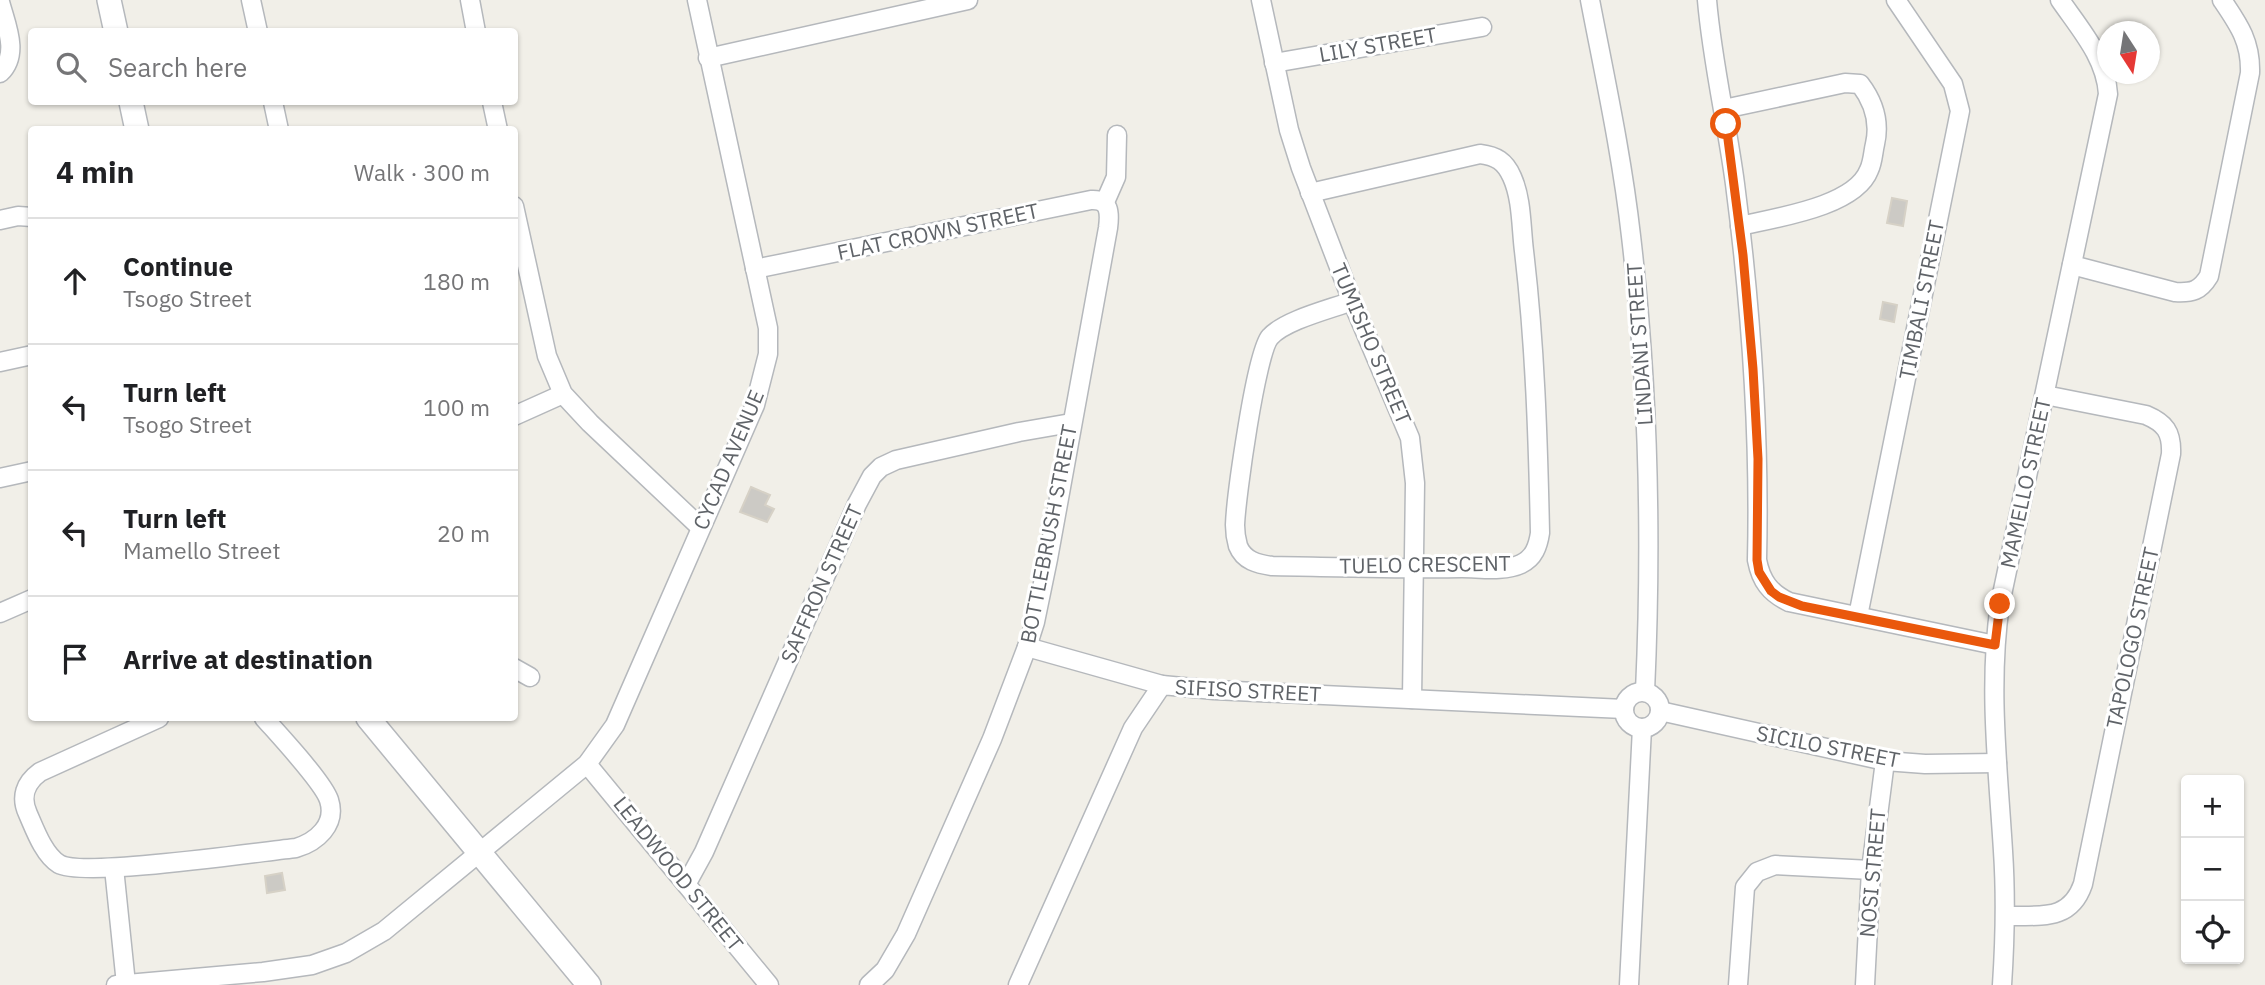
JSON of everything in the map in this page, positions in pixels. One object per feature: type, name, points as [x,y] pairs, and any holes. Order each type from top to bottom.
[{"type":"street","points":[[109,0],[115,28]]},
{"type":"street","points":[[251,0],[257,28]]},
{"type":"street","points":[[470,0],[475,28]]},
{"type":"street","name":"CYCAD AVENUE","points":[[121,985],[264,972],[312,965],[346,953],[384,931],[587,764],[603,744],[624,708],[700,527],[750,417],[768,355],[768,328],[696,0]]},
{"type":"street","points":[[708,58],[968,0]]},
{"type":"street","name":"TUMISHO STREET","points":[[1261,0],[1289,130],[1310,193],[1410,438],[1415,483],[1412,699]]},
{"type":"street","name":"LINDANI STREET","points":[[1590,0],[1620,153],[1631,234],[1643,365],[1650,512],[1644,692]]},
{"type":"street","points":[[1707,0],[1740,226],[1756,417],[1759,572],[1771,591],[1789,602],[1995,645]]},
{"type":"street","name":"TIMBALI STREET","points":[[1858,616],[1960,111],[1953,83],[1896,0]]},
{"type":"street","name":"MAMELLO STREET","points":[[2002,985],[2006,916],[1994,691],[1995,645],[2000,604],[2106,111],[2108,86],[2102,65],[2060,0]]},
{"type":"street","points":[[2072,265],[2175,292],[2198,291],[2209,276],[2250,73],[2251,55],[2245,36],[2222,0]]},
{"type":"street","points":[[0,2],[10,45],[10,58],[0,73]]},
{"type":"street","name":"LILY STREET","points":[[1274,63],[1482,27]]},
{"type":"street","points":[[1724,109],[1845,83],[1860,84],[1871,99],[1877,133],[1869,172],[1856,189],[1826,205],[1740,226]]},
{"type":"street","points":[[132,105],[136,126]]},
{"type":"street","points":[[274,105],[278,126]]},
{"type":"street","points":[[493,105],[497,126]]},
{"type":"street","name":"BOTTLEBRUSH STREET","points":[[869,985],[885,970],[906,934],[992,739],[1035,622],[1107,210],[1116,177],[1117,135]]},
{"type":"street","name":"TUELO CRESCENT","points":[[1310,193],[1480,154],[1501,160],[1513,178],[1527,280],[1538,429],[1540,533],[1538,546],[1531,557],[1521,564],[1509,567],[1412,569],[1258,564],[1244,556],[1236,536],[1235,523],[1252,399],[1263,348],[1269,337],[1281,329],[1352,301]]},
{"type":"street","name":"FLAT CROWN STREET","points":[[755,269],[1091,200],[1107,210]]},
{"type":"street","points":[[0,220],[28,217]]},
{"type":"street","points":[[518,224],[547,356],[563,394],[700,527]]},
{"type":"street","points":[[0,362],[28,356]]},
{"type":"street","points":[[518,414],[563,394]]},
{"type":"street","name":"TAPOLOGO STREET","points":[[2006,916],[2058,913],[2068,909],[2079,896],[2172,441],[2167,428],[2146,415],[2045,395]]},
{"type":"street","name":"SAFFRON STREET","points":[[687,883],[704,852],[851,516],[872,476],[881,467],[912,456],[1071,423]]},
{"type":"street","points":[[0,478],[28,472]]},
{"type":"street","points":[[0,613],[28,601]]},
{"type":"street","points":[[1027,647],[1162,685]]},
{"type":"street","name":"SIFISO STREET","points":[[1018,985],[1128,738],[1144,709],[1162,685],[1624,709]]},
{"type":"street","points":[[1644,692],[1656,698],[1660,711],[1657,721],[1642,727],[1629,722],[1624,709],[1629,697],[1644,692]]},
{"type":"street","name":"SICILO STREET","points":[[1660,711],[1885,761],[1925,764],[1997,763]]},
{"type":"street","points":[[152,721],[40,772],[30,780],[25,789],[27,811],[44,846],[57,863],[68,868],[114,868],[296,848],[318,838],[331,815],[328,797],[266,721]]},
{"type":"street","points":[[371,721],[589,985]]},
{"type":"street","points":[[1629,985],[1642,727]]},
{"type":"street","name":"NOSI STREET","points":[[1866,985],[1871,870],[1885,761]]},
{"type":"street","name":"LEADWOOD STREET","points":[[587,764],[769,985]]},
{"type":"street","points":[[1738,985],[1745,887],[1757,872],[1775,865],[1871,870]]},
{"type":"street","points":[[114,868],[121,985]]},
{"type":"building","points":[[1892,198],[1907,201],[1903,226],[1887,223]]},
{"type":"building","points":[[1883,302],[1897,305],[1894,322],[1880,319]]},
{"type":"building","points":[[751,487],[770,495],[765,505],[774,509],[767,522],[740,512]]},
{"type":"building","points":[[282,873],[285,890],[267,893],[265,876]]},
{"type":"route","points":[[1726,124],[1743,255],[1753,369],[1758,459],[1757,560],[1764,582],[1779,597],[1802,606],[1995,645],[2000,604]]}]
